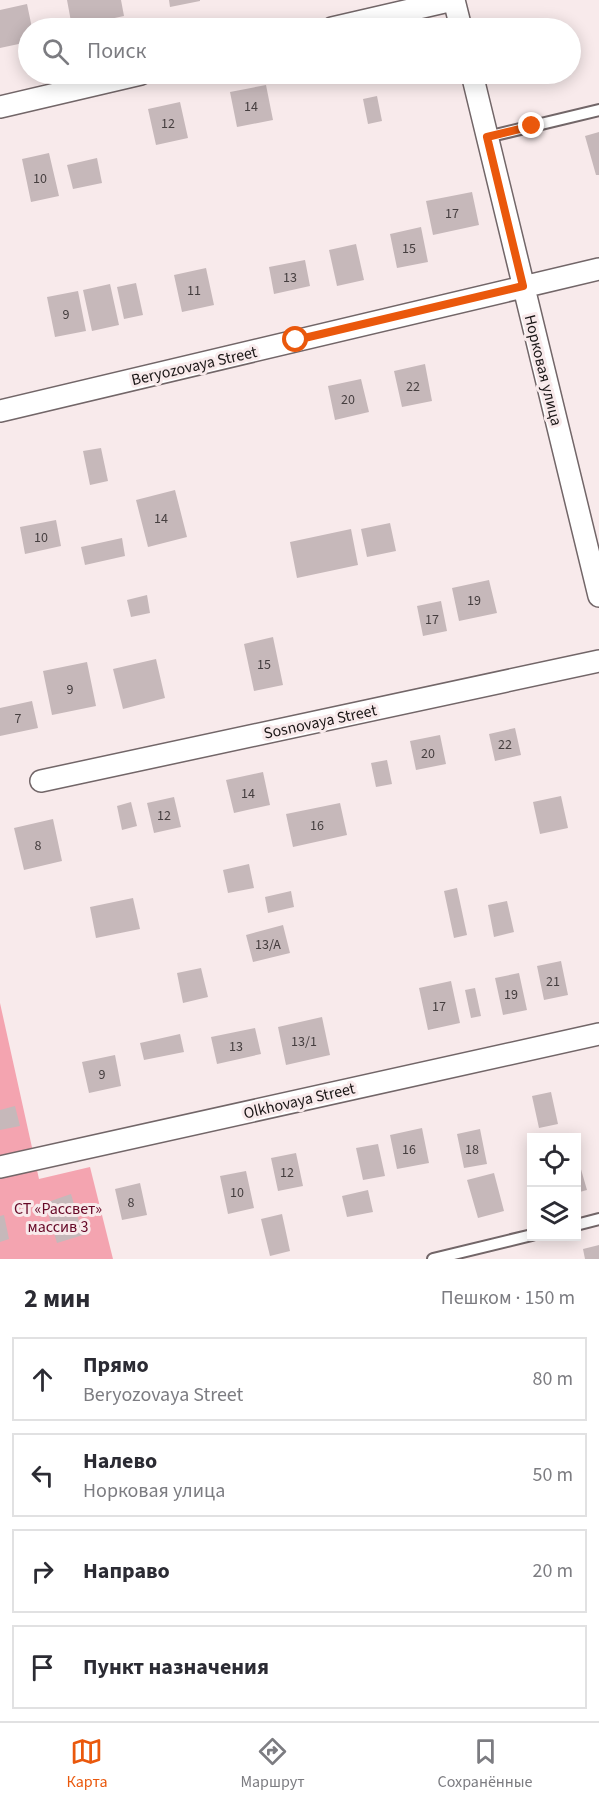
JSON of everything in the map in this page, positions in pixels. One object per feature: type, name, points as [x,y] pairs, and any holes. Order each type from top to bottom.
[{"type":"street","points":[[376,18],[454,0],[458,18]]},
{"type":"street","points":[[0,107],[98,84]]},
{"type":"street","name":"Норковая улица","points":[[474,84],[599,596]]},
{"type":"street","name":"Beryozovaya Street","points":[[0,411],[599,269]]},
{"type":"street","name":"Sosnovaya Street","points":[[41,780],[599,661]]},
{"type":"street","name":"Olkhovaya Street","points":[[0,1167],[599,1034]]},
{"type":"lane","points":[[487,137],[599,110]]},
{"type":"lane","points":[[581,1224],[599,1219]]},
{"type":"lane","points":[[433,1259],[527,1236]]},
{"type":"green space","name":"СТ «Рассвет» массив 3","points":[[0,1003],[39,1179],[90,1167],[113,1259],[0,1259]]},
{"type":"building","points":[[67,0],[121,0],[124,16],[70,18]]},
{"type":"building","points":[[169,0],[200,0],[200,1],[170,7]]},
{"type":"building","points":[[27,4],[30,18],[18,18],[18,44],[0,48],[0,10]]},
{"type":"building","points":[[266,85],[273,120],[237,127],[230,92]]},
{"type":"building","points":[[377,96],[382,121],[368,124],[363,99]]},
{"type":"building","points":[[180,102],[188,138],[156,145],[148,109]]},
{"type":"building","points":[[599,132],[599,175],[596,175],[585,136]]},
{"type":"building","points":[[49,153],[59,196],[31,202],[22,159]]},
{"type":"building","points":[[97,158],[102,183],[73,189],[67,165]]},
{"type":"building","points":[[472,192],[479,225],[433,235],[426,201]]},
{"type":"building","points":[[421,227],[428,262],[397,268],[390,234]]},
{"type":"building","points":[[356,244],[364,280],[337,286],[329,250]]},
{"type":"building","points":[[305,260],[310,286],[274,294],[269,267]]},
{"type":"building","points":[[206,268],[214,305],[182,312],[174,275]]},
{"type":"building","points":[[136,283],[143,315],[124,319],[117,287]]},
{"type":"building","points":[[110,284],[119,325],[92,331],[83,290]]},
{"type":"building","points":[[78,291],[86,331],[55,337],[47,297]]},
{"type":"building","points":[[425,364],[432,401],[402,407],[394,371]]},
{"type":"building","points":[[361,379],[369,412],[335,420],[328,386]]},
{"type":"building","points":[[101,448],[108,481],[90,485],[83,451]]},
{"type":"building","points":[[175,490],[187,537],[148,547],[136,500]]},
{"type":"building","points":[[56,520],[61,546],[25,554],[20,527]]},
{"type":"building","points":[[390,523],[396,551],[367,557],[361,529]]},
{"type":"building","points":[[351,529],[358,565],[297,578],[290,542]]},
{"type":"building","points":[[122,538],[125,556],[85,565],[81,547]]},
{"type":"building","points":[[489,580],[497,613],[459,621],[452,588]]},
{"type":"building","points":[[147,595],[150,613],[131,617],[127,600]]},
{"type":"building","points":[[441,601],[447,631],[423,636],[417,606]]},
{"type":"building","points":[[273,637],[283,685],[254,691],[244,644]]},
{"type":"building","points":[[156,659],[165,698],[123,709],[113,669]]},
{"type":"building","points":[[87,662],[96,706],[52,715],[43,671]]},
{"type":"building","points":[[32,701],[38,728],[0,736],[0,708]]},
{"type":"building","points":[[515,728],[521,755],[495,761],[489,734]]},
{"type":"building","points":[[440,735],[446,764],[416,770],[410,741]]},
{"type":"building","points":[[387,760],[392,784],[376,787],[371,763]]},
{"type":"building","points":[[263,772],[270,805],[234,813],[226,780]]},
{"type":"building","points":[[561,796],[568,828],[540,834],[533,802]]},
{"type":"building","points":[[174,797],[181,827],[154,833],[147,803]]},
{"type":"building","points":[[131,802],[137,826],[122,830],[117,806]]},
{"type":"building","points":[[340,803],[347,835],[293,847],[286,814]]},
{"type":"building","points":[[53,819],[62,861],[24,870],[14,828]]},
{"type":"building","points":[[249,864],[254,888],[228,893],[223,870]]},
{"type":"building","points":[[457,888],[467,935],[454,938],[444,891]]},
{"type":"building","points":[[291,891],[294,907],[268,913],[265,897]]},
{"type":"building","points":[[133,898],[140,929],[96,938],[90,907]]},
{"type":"building","points":[[507,901],[514,932],[494,937],[488,905]]},
{"type":"building","points":[[283,925],[290,953],[253,962],[246,935]]},
{"type":"building","points":[[561,961],[568,995],[544,1000],[537,966]]},
{"type":"building","points":[[201,968],[208,997],[183,1003],[177,973]]},
{"type":"building","points":[[519,973],[527,1010],[503,1015],[495,978]]},
{"type":"building","points":[[451,981],[460,1023],[428,1030],[419,988]]},
{"type":"building","points":[[475,988],[481,1016],[471,1018],[465,990]]},
{"type":"building","points":[[322,1017],[330,1055],[286,1065],[278,1027]]},
{"type":"building","points":[[255,1028],[261,1054],[217,1064],[211,1037]]},
{"type":"building","points":[[180,1034],[184,1052],[144,1060],[140,1043]]},
{"type":"building","points":[[115,1055],[121,1086],[89,1093],[82,1062]]},
{"type":"building","points":[[551,1092],[558,1124],[539,1128],[532,1096]]},
{"type":"building","points":[[15,1106],[20,1126],[0,1130],[0,1110]]},
{"type":"building","points":[[422,1128],[429,1163],[397,1169],[390,1135]]},
{"type":"building","points":[[480,1129],[487,1164],[464,1168],[457,1134]]},
{"type":"building","points":[[378,1144],[385,1176],[363,1180],[356,1148]]},
{"type":"building","points":[[296,1153],[303,1186],[278,1191],[271,1158]]},
{"type":"building","points":[[581,1169],[587,1190],[581,1192]]},
{"type":"building","points":[[246,1171],[254,1208],[228,1214],[220,1176]]},
{"type":"building","points":[[494,1173],[504,1211],[478,1218],[467,1180]]},
{"type":"building","points":[[140,1183],[147,1215],[122,1220],[115,1189]]},
{"type":"building","points":[[368,1190],[373,1212],[347,1217],[342,1196]]},
{"type":"building","points":[[71,1194],[83,1235],[57,1243],[45,1203]]},
{"type":"building","points":[[282,1214],[290,1251],[270,1256],[261,1219]]},
{"type":"building","points":[[4,1215],[9,1239],[0,1242],[0,1216]]},
{"type":"building","points":[[599,1245],[599,1259],[585,1259],[583,1249]]},
{"type":"route","points":[[296,340],[523,286],[487,137],[532,126]]}]
